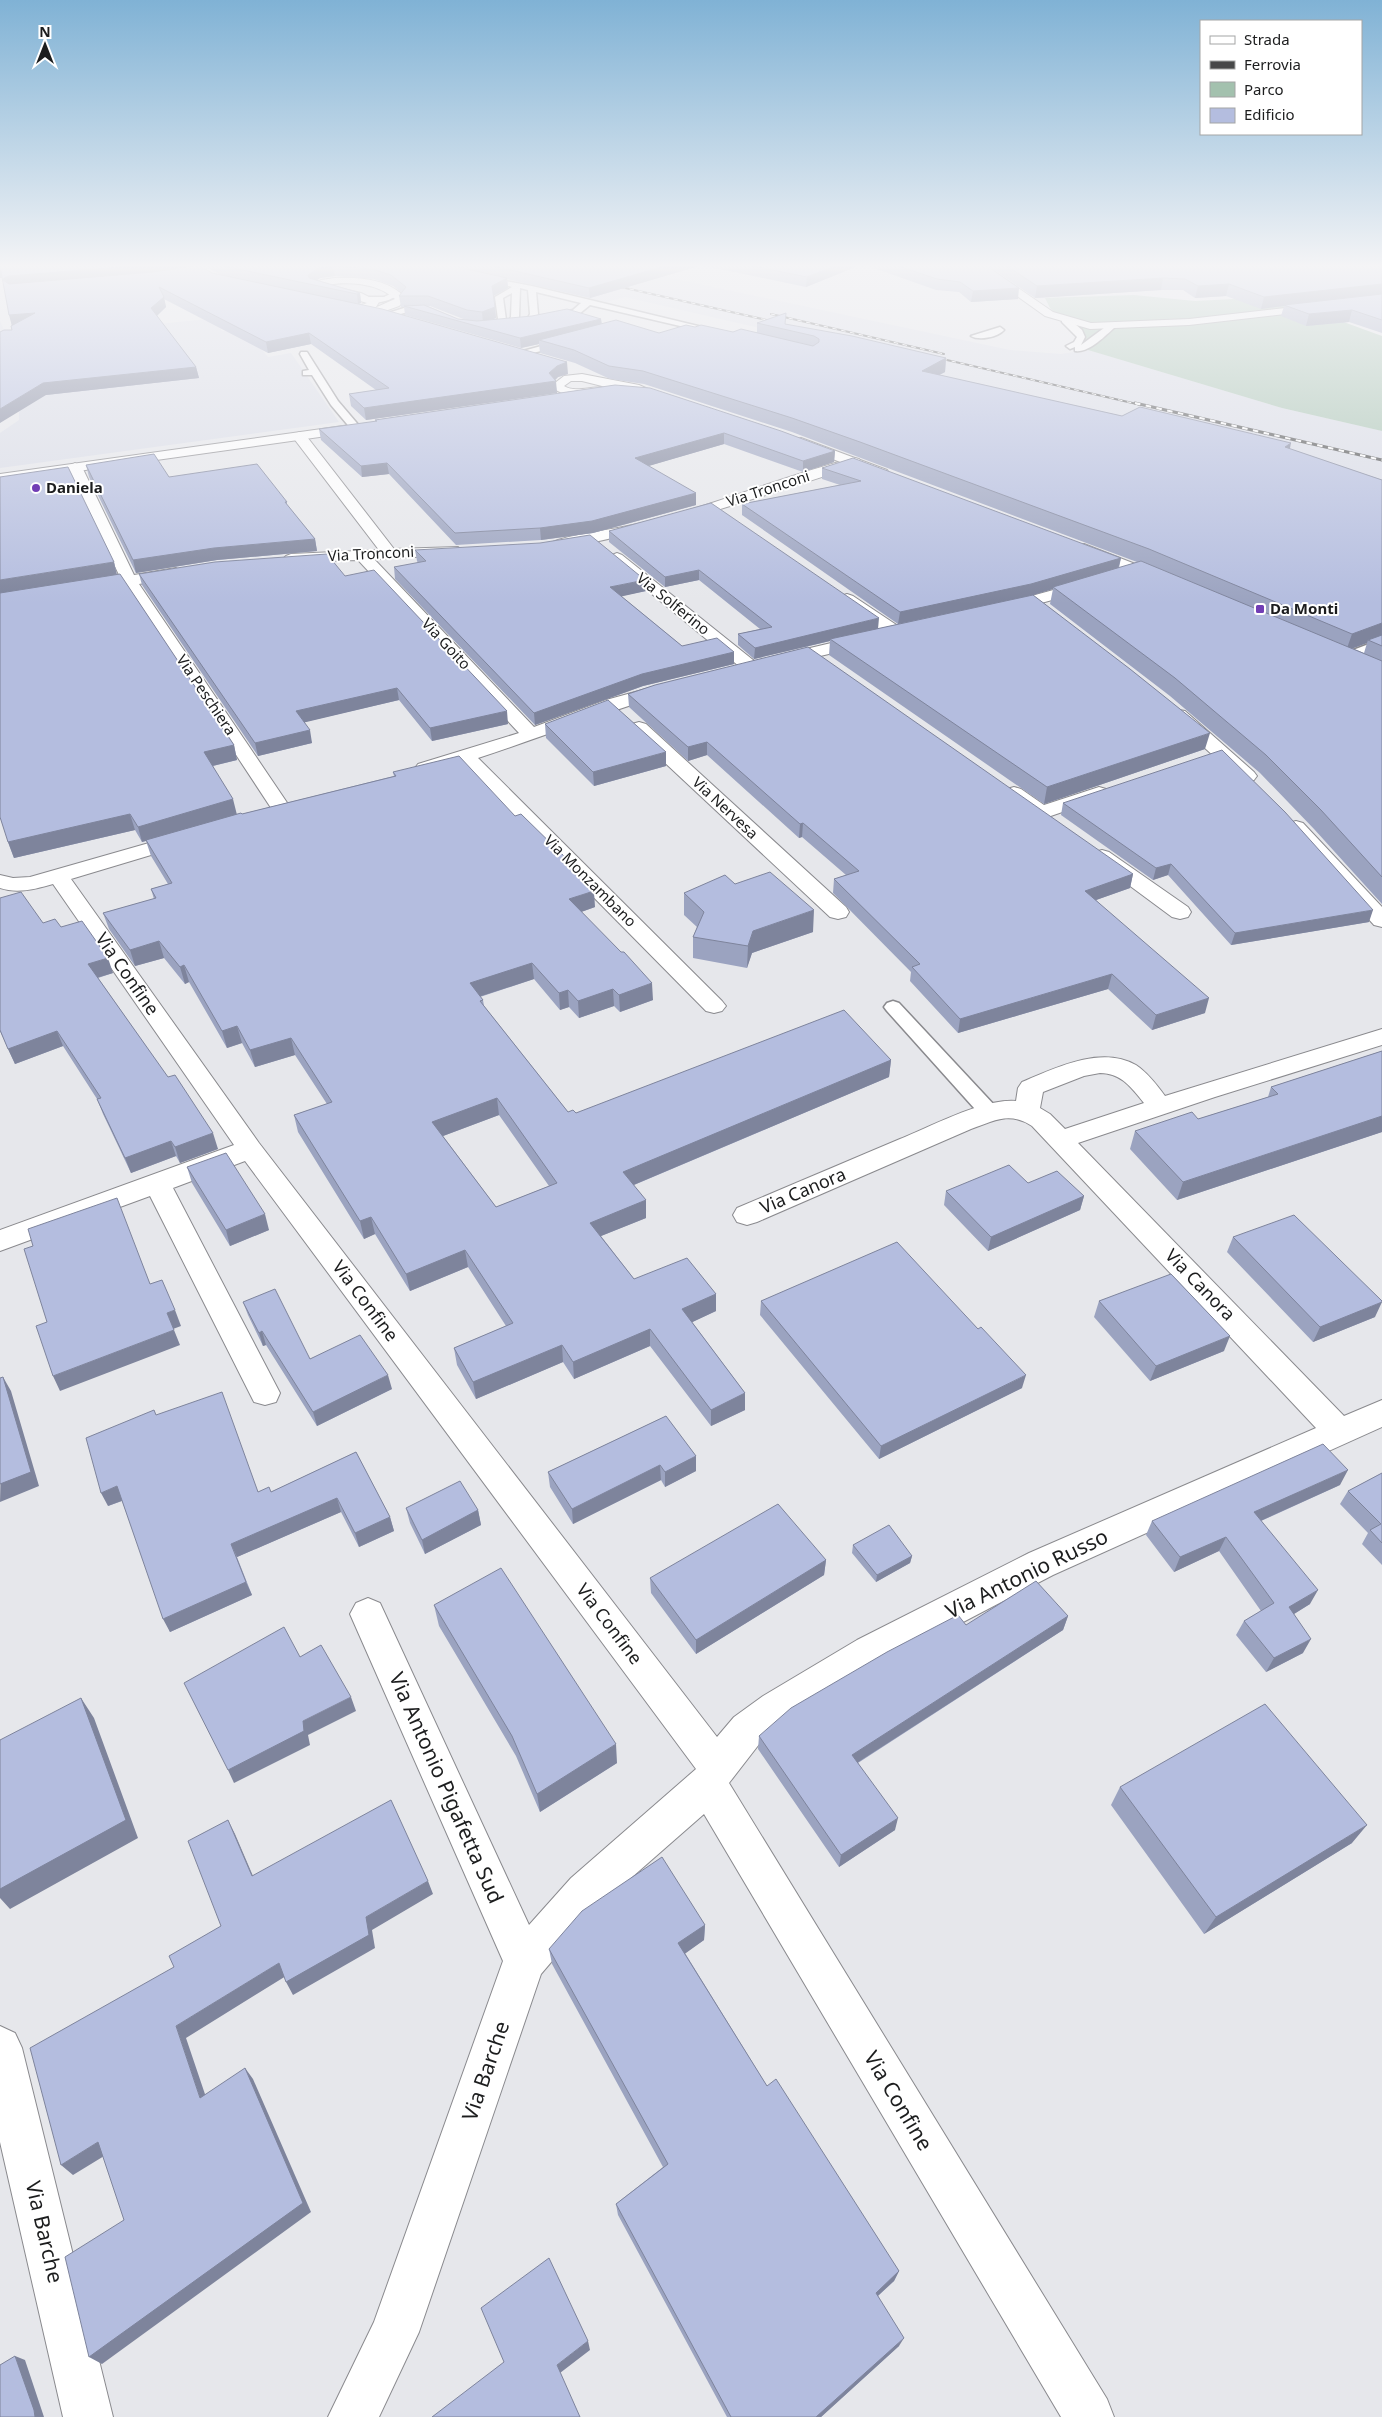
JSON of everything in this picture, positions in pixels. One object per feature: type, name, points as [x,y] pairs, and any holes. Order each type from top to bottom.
[{"type":"street","points":[[584,379],[558,383],[584,393],[602,387],[649,394],[672,401]]},
{"type":"street","points":[[594,379],[601,380],[602,387]]},
{"type":"street","points":[[0,478],[374,426]]},
{"type":"street","points":[[299,436],[389,553]]},
{"type":"street","points":[[786,436],[900,480]]},
{"type":"street","name":"Via Tronconi","points":[[541,547],[594,539],[715,506],[854,462]]},
{"type":"street","name":"Via Peschiera","points":[[75,467],[129,580],[282,810]]},
{"type":"street","points":[[715,506],[730,516]]},
{"type":"street","name":"Via Solferino","points":[[594,539],[752,668]]},
{"type":"street","points":[[1066,543],[1139,570],[1175,586]]},
{"type":"street","name":"Via Tronconi","points":[[272,562],[361,554],[468,550]]},
{"type":"street","name":"Via Goito","points":[[361,554],[531,735]]},
{"type":"street","points":[[987,612],[1034,602],[1139,570]]},
{"type":"street","points":[[74,589],[188,572]]},
{"type":"street","points":[[839,592],[895,632]]},
{"type":"street","points":[[1034,602],[1049,614]]},
{"type":"street","points":[[733,672],[914,628]]},
{"type":"street","points":[[811,653],[827,664]]},
{"type":"street","points":[[1340,656],[1367,667]]},
{"type":"street","points":[[410,772],[531,735],[612,704],[677,686]]},
{"type":"street","points":[[1163,701],[1260,789]]},
{"type":"street","name":"Via Nervesa","points":[[612,704],[838,912]]},
{"type":"street","points":[[1202,758],[1221,752]]},
{"type":"street","name":"Via Monzambano","points":[[466,756],[714,1006]]},
{"type":"street","points":[[1002,785],[1050,819],[1118,787]]},
{"type":"street","points":[[1281,810],[1382,920]]},
{"type":"street","points":[[4,885],[32,882],[58,876],[207,832]]},
{"type":"street","points":[[1083,842],[1180,912]]},
{"type":"street","name":"Via Confine","points":[[58,876],[250,1149],[713,1776],[1089,2417]]},
{"type":"street","points":[[1060,1140],[1160,1106],[1382,1037]]},
{"type":"street","points":[[1027,1111],[1031,1088],[1059,1076],[1091,1067],[1110,1065],[1122,1068],[1133,1076],[1160,1106]]},
{"type":"street","name":"Via Canora","points":[[747,1215],[962,1123],[1008,1109],[1027,1111],[1042,1120],[1339,1431]]},
{"type":"street","points":[[0,1241],[250,1149]]},
{"type":"street","points":[[158,1183],[265,1392]]},
{"type":"street","name":"Via Antonio Russo","points":[[713,1776],[747,1730],[776,1708],[870,1652],[1041,1564],[1382,1413]]},
{"type":"street","name":"Via Antonio Pigafetta Sud","points":[[368,1614],[524,1961]]},
{"type":"street","name":"Via Barche","points":[[353,2417],[395,2332],[524,1961],[586,1892],[713,1776]]},
{"type":"street","name":"Via Barche","points":[[0,2048],[88,2417]]},
{"type":"lane","points":[[316,379],[356,428]]},
{"type":"lane","points":[[1340,656],[1382,643]]},
{"type":"lane","points":[[893,1007],[990,1113]]},
{"type":"shaded area","points":[[0,379],[309,379],[339,422],[0,468],[0,433],[19,420],[19,406],[0,397]]},
{"type":"shaded area","points":[[949,379],[1184,379],[1282,408],[1382,431],[1382,661],[1235,597],[1029,395]]},
{"type":"green space","points":[[1184,379],[1382,379],[1382,431],[1282,408]]},
{"type":"building","points":[[0,379],[83,379],[43,383],[0,409]]},
{"type":"building","points":[[376,379],[554,379],[556,381],[364,408],[349,394],[389,388]]},
{"type":"building","points":[[668,379],[957,379],[1122,416],[1140,407],[1291,443],[1285,447],[1382,480],[1382,623],[1352,634],[1149,549],[792,418]]},
{"type":"building","points":[[615,385],[650,388],[781,431],[835,451],[803,461],[724,433],[635,458],[696,493],[592,521],[540,528],[455,533],[387,463],[361,466],[319,429],[377,421],[375,420]]},
{"type":"building","points":[[154,454],[169,477],[257,464],[315,539],[214,548],[133,560],[86,465]]},
{"type":"building","points":[[853,458],[1121,558],[1031,584],[900,612],[742,504],[861,481],[822,468]]},
{"type":"building","points":[[68,467],[114,562],[0,580],[0,477]]},
{"type":"building","points":[[711,503],[879,618],[755,648],[738,634],[772,627],[699,570],[665,577],[609,531]]},
{"type":"building","points":[[590,535],[645,580],[610,587],[682,646],[717,638],[734,652],[642,674],[534,713],[394,567],[426,561],[415,550],[540,543]]},
{"type":"building","points":[[327,554],[345,576],[374,570],[507,711],[430,728],[397,688],[296,711],[310,730],[255,743],[139,574],[215,562]]},
{"type":"building","points":[[1141,561],[1382,661],[1382,877],[1321,810],[1266,755],[1175,678],[1053,587]]},
{"type":"building","points":[[120,574],[234,745],[204,752],[233,799],[138,827],[130,814],[8,842],[0,817],[0,593]]},
{"type":"building","points":[[1033,595],[1210,733],[1047,787],[830,639]]},
{"type":"building","points":[[1382,635],[1382,646],[1368,640]]},
{"type":"building","points":[[808,647],[1133,874],[1085,891],[1209,998],[1156,1015],[1112,974],[960,1019],[912,967],[920,964],[834,879],[859,871],[803,823],[800,824],[707,742],[688,747],[628,694],[655,685]]},
{"type":"building","points":[[608,700],[666,752],[593,772],[545,724]]},
{"type":"building","points":[[1222,750],[1285,812],[1373,910],[1235,933],[1171,864],[1156,868],[1063,803]]},
{"type":"building","points":[[459,756],[515,816],[521,814],[566,858],[594,891],[569,899],[621,952],[624,952],[652,983],[619,995],[613,989],[578,1001],[568,990],[559,993],[532,963],[470,983],[483,1000],[480,1001],[568,1112],[573,1110],[576,1113],[844,1010],[891,1060],[623,1172],[646,1200],[590,1223],[634,1279],[687,1258],[716,1294],[682,1309],[745,1393],[711,1410],[650,1329],[573,1362],[562,1345],[473,1382],[454,1348],[513,1323],[465,1250],[406,1274],[371,1217],[360,1221],[294,1115],[332,1102],[291,1038],[250,1050],[237,1026],[222,1031],[184,965],[180,967],[159,941],[130,950],[103,913],[156,898],[151,889],[172,883],[146,840],[241,813],[396,776],[393,772]],"holes":[[[497,1098],[557,1183],[496,1207],[432,1122]]]},
{"type":"building","points":[[770,872],[814,910],[753,931],[748,946],[693,937],[704,912],[684,893],[725,875],[735,884]]},
{"type":"building","points":[[21,892],[43,923],[55,919],[61,927],[82,921],[108,958],[88,964],[168,1077],[175,1075],[213,1133],[175,1147],[171,1141],[125,1158],[97,1099],[101,1098],[57,1031],[8,1049],[0,1030],[0,898]]},
{"type":"building","points":[[1382,1051],[1382,1116],[1183,1182],[1135,1131],[1192,1112],[1198,1119],[1278,1094],[1271,1087]]},
{"type":"building","points":[[226,1153],[265,1214],[226,1230],[187,1167]]},
{"type":"building","points":[[1009,1165],[1028,1183],[1057,1171],[1084,1196],[991,1237],[946,1191]]},
{"type":"building","points":[[117,1198],[150,1284],[162,1280],[175,1310],[167,1313],[174,1330],[53,1376],[36,1326],[47,1322],[24,1249],[33,1246],[28,1229]]},
{"type":"building","points":[[1294,1215],[1382,1302],[1320,1327],[1233,1237]]},
{"type":"building","points":[[897,1242],[978,1329],[981,1327],[1026,1375],[881,1446],[761,1301]]},
{"type":"building","points":[[1171,1274],[1230,1336],[1156,1366],[1099,1301]]},
{"type":"building","points":[[275,1289],[310,1359],[360,1335],[388,1375],[313,1412],[262,1331],[259,1333],[243,1302]]},
{"type":"building","points":[[3,1377],[31,1472],[0,1484],[0,1378]]},
{"type":"building","points":[[222,1392],[258,1492],[269,1487],[271,1492],[356,1452],[390,1517],[355,1533],[337,1498],[231,1544],[246,1582],[163,1619],[117,1486],[101,1493],[86,1438],[154,1410],[156,1415]]},
{"type":"building","points":[[666,1416],[696,1456],[665,1472],[660,1465],[572,1509],[548,1472]]},
{"type":"building","points":[[1323,1444],[1348,1470],[1254,1512],[1318,1590],[1289,1607],[1311,1639],[1274,1658],[1244,1621],[1274,1603],[1226,1537],[1180,1557],[1152,1521]]},
{"type":"building","points":[[1382,1473],[1382,1543],[1370,1530],[1381,1524],[1348,1491]]},
{"type":"building","points":[[460,1481],[478,1510],[422,1540],[406,1508]]},
{"type":"building","points":[[778,1504],[826,1560],[696,1640],[650,1578]]},
{"type":"building","points":[[889,1525],[912,1556],[877,1575],[853,1545]]},
{"type":"building","points":[[501,1568],[616,1744],[537,1794],[512,1736],[434,1605]]},
{"type":"building","points":[[1036,1581],[1068,1616],[852,1755],[898,1818],[841,1855],[759,1736],[791,1708],[887,1652],[958,1615],[966,1625]]},
{"type":"building","points":[[284,1627],[300,1657],[321,1645],[351,1697],[303,1721],[304,1731],[228,1770],[184,1683]]},
{"type":"building","points":[[81,1698],[126,1820],[0,1889],[0,1740]]},
{"type":"building","points":[[1265,1704],[1367,1825],[1216,1917],[1120,1787]]},
{"type":"building","points":[[391,1800],[428,1881],[366,1917],[369,1935],[286,1982],[279,1963],[176,2026],[200,2098],[245,2068],[303,2203],[89,2357],[65,2257],[124,2220],[98,2142],[61,2165],[30,2048],[174,1967],[169,1956],[221,1926],[188,1841],[228,1820],[252,1876]]},
{"type":"building","points":[[662,1857],[705,1925],[678,1943],[767,2086],[776,2079],[899,2271],[876,2293],[904,2338],[816,2417],[731,2417],[616,2204],[668,2164],[549,1949],[582,1911]]},
{"type":"building","points":[[549,2258],[588,2341],[557,2365],[580,2417],[432,2417],[504,2362],[481,2308]]},
{"type":"building","points":[[15,2356],[35,2417],[0,2417],[0,2365]]},
{"type":"railway","points":[[1028,379],[1141,405]]},
{"type":"railway","points":[[1135,403],[1382,460]]},
{"type":"place","name":"Daniela","points":[[36,488]]},
{"type":"place","name":"Da Monti","points":[[1260,609]]}]
